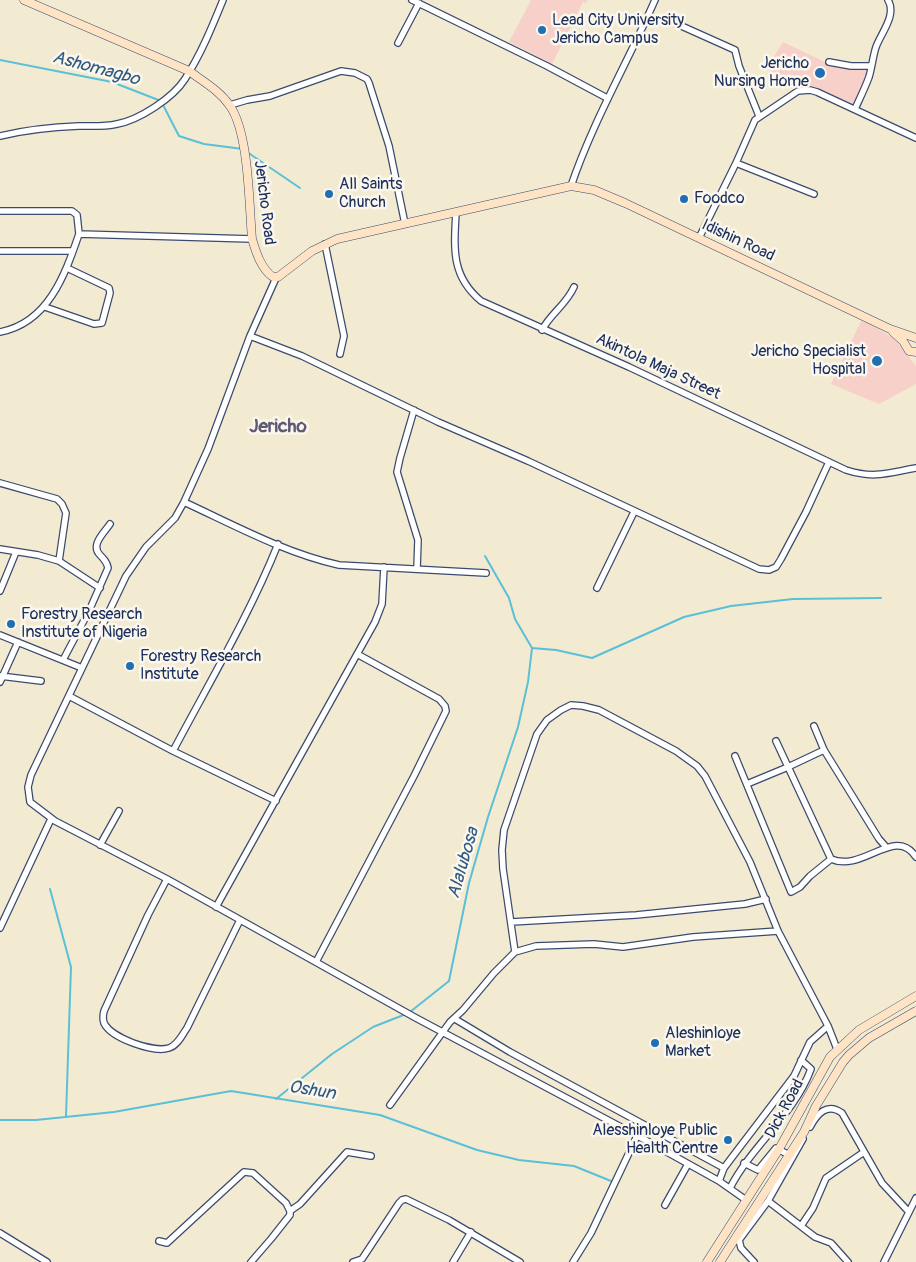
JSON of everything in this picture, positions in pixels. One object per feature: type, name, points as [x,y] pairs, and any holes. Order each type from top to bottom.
[{"type":"street","name":"Jericho Road","points":[[24,0],[189,72],[209,85],[230,105],[241,129],[252,239],[260,262],[268,274],[276,278]]},
{"type":"street","points":[[0,136],[56,128],[106,126],[127,122],[150,110],[182,83],[204,45],[223,0]]},
{"type":"street","points":[[412,0],[607,98]]},
{"type":"street","points":[[655,0],[607,98],[584,151],[572,186],[337,239],[312,251],[276,278],[250,336],[208,449],[184,502],[175,518],[146,547],[136,560],[82,668],[34,769],[28,787],[30,802],[51,819],[167,879],[637,1136],[719,1181],[746,1200]]},
{"type":"street","points":[[855,108],[868,80],[877,44],[889,19],[891,5],[888,0]]},
{"type":"street","points":[[398,43],[419,3]]},
{"type":"street","points":[[677,24],[733,48],[759,116]]},
{"type":"street","points":[[829,62],[851,66],[871,66]]},
{"type":"street","points":[[230,105],[270,96],[341,71],[361,75],[369,83],[382,119],[405,224]]},
{"type":"street","points":[[698,238],[736,163],[752,125],[759,116],[798,91],[817,92],[855,108],[916,138]]},
{"type":"street","points":[[736,163],[814,194]]},
{"type":"street","name":"Idishin Road","points":[[572,186],[594,190],[607,195],[890,329],[916,338]]},
{"type":"street","points":[[0,211],[72,211],[77,215],[79,234],[67,268],[45,307],[33,318],[21,325],[0,332]]},
{"type":"street","name":"Akintola Maja Street","points":[[456,212],[454,240],[457,262],[463,282],[481,301],[846,470],[865,476],[882,475],[916,468]]},
{"type":"street","points":[[79,234],[252,239]]},
{"type":"street","points":[[325,244],[344,336],[340,354]]},
{"type":"street","points":[[0,251],[74,251]]},
{"type":"street","points":[[45,307],[98,324],[102,323],[110,292],[109,288],[67,268]]},
{"type":"street","points":[[542,330],[565,303],[574,287]]},
{"type":"street","points":[[890,329],[909,350],[916,352]]},
{"type":"street","points":[[250,336],[302,356],[414,410],[759,569],[769,570],[776,567],[787,549],[829,462]]},
{"type":"street","points":[[414,410],[402,448],[398,472],[418,540],[417,569]]},
{"type":"street","points":[[0,483],[57,499],[62,504],[66,513],[59,561]]},
{"type":"street","points":[[184,502],[308,557],[339,565],[486,573]]},
{"type":"street","points":[[597,588],[634,512]]},
{"type":"street","points":[[63,660],[100,588],[108,568],[95,548],[96,543],[110,524]]},
{"type":"street","points":[[173,751],[251,604],[278,544]]},
{"type":"street","points":[[0,549],[38,555],[59,561],[100,588]]},
{"type":"street","points":[[0,591],[16,552]]},
{"type":"street","points":[[216,907],[374,622],[382,604],[384,567]]},
{"type":"street","points":[[0,635],[82,668]]},
{"type":"street","points":[[0,682],[1,676],[18,642]]},
{"type":"street","points":[[316,962],[446,711],[442,702],[434,696],[356,654]]},
{"type":"street","points":[[1,676],[41,681]]},
{"type":"street","points":[[69,696],[173,751],[276,801]]},
{"type":"street","points":[[515,952],[503,869],[504,830],[537,734],[546,720],[571,705],[598,710],[649,735],[688,758],[697,766],[719,801],[750,862],[778,931],[828,1026],[837,1049]]},
{"type":"street","points":[[814,726],[824,750],[879,839],[886,847]]},
{"type":"street","points":[[776,741],[832,859],[847,862],[870,855],[886,847],[894,846],[909,849],[916,857]]},
{"type":"street","points":[[747,784],[788,768],[824,750]]},
{"type":"street","points":[[735,756],[791,892],[800,887],[810,876],[832,859]]},
{"type":"street","points":[[100,846],[119,811]]},
{"type":"street","points":[[0,928],[51,819]]},
{"type":"street","points":[[167,879],[148,915],[104,1012],[104,1023],[109,1030],[121,1038],[151,1048],[169,1048],[176,1044],[187,1028],[240,920]]},
{"type":"street","points":[[511,922],[636,915],[745,904],[766,899]]},
{"type":"street","points":[[390,1105],[450,1022],[455,1019],[494,973],[515,952],[536,946],[594,944],[636,946],[700,936],[778,931]]},
{"type":"street","name":"Dick Road","points":[[707,1262],[779,1149],[818,1078],[837,1049],[859,1030],[916,996]]},
{"type":"street","name":"Dick Road","points":[[720,1262],[804,1132],[816,1106],[849,1055],[882,1030],[916,1011]]},
{"type":"street","points":[[455,1019],[523,1059],[724,1168]]},
{"type":"street","points":[[719,1181],[724,1168],[794,1076],[810,1042],[828,1026]]},
{"type":"street","points":[[730,1188],[744,1163],[787,1110],[804,1085],[811,1069],[801,1060]]},
{"type":"street","points":[[754,1262],[741,1248],[739,1240],[768,1201],[818,1113],[826,1109],[837,1110],[842,1113],[882,1182],[908,1211]]},
{"type":"street","points":[[573,1262],[591,1233],[637,1136]]},
{"type":"street","points":[[744,1163],[758,1170],[776,1148],[789,1156]]},
{"type":"street","points":[[290,1211],[300,1204],[347,1152],[371,1156]]},
{"type":"street","points":[[801,1226],[813,1208],[826,1178],[864,1152]]},
{"type":"street","points":[[664,1205],[688,1164]]},
{"type":"street","points":[[159,1241],[166,1243],[244,1172],[253,1173],[286,1203],[290,1215],[251,1262]]},
{"type":"street","points":[[884,1262],[894,1246],[908,1211],[916,1198]]},
{"type":"street","points":[[353,1262],[362,1259],[402,1200],[410,1200],[471,1232],[520,1262]]},
{"type":"street","points":[[768,1201],[815,1237],[831,1244],[848,1262]]},
{"type":"street","points":[[453,1262],[471,1232]]},
{"type":"street","points":[[0,1233],[47,1262]]},
{"type":"shaded area","name":"Lead City University Jericho Campus","points":[[531,0],[588,0],[586,3],[583,2],[552,64],[509,42]]},
{"type":"shaded area","name":"Jericho Nursing Home","points":[[783,42],[825,62],[846,68],[866,69],[867,76],[862,91],[853,106],[766,69]]},
{"type":"shaded area","name":"Jericho Specialist Hospital","points":[[861,321],[870,324],[895,339],[916,366],[916,384],[879,404],[831,384]]},
{"type":"waterway","name":"Ashomagbo","points":[[0,60],[112,82],[161,101],[179,136],[204,144],[243,149]]},
{"type":"waterway","name":"Ashomagbo","points":[[247,152],[300,188]]},
{"type":"waterway","name":"Alalubosa","points":[[410,1012],[449,981],[469,883],[488,817],[518,727],[528,682],[532,648],[515,619],[509,598],[485,556]]},
{"type":"waterway","points":[[532,648],[556,650],[592,658],[684,617],[731,606],[793,599],[881,598]]},
{"type":"waterway","points":[[50,889],[71,967],[66,1116]]},
{"type":"waterway","name":"Alalubosa","points":[[276,1099],[332,1054],[373,1027],[406,1014]]},
{"type":"waterway","name":"Oshun","points":[[0,1120],[36,1120],[114,1112],[231,1091],[380,1115],[477,1150],[519,1160],[574,1166],[611,1181]]},
{"type":"place","name":"Lead City University Jericho Campus","points":[[542,30]]},
{"type":"place","name":"Jericho Nursing Home","points":[[820,73]]},
{"type":"place","name":"All Saints Church","points":[[329,194]]},
{"type":"place","name":"Foodco","points":[[684,199]]},
{"type":"place","name":"Jericho Specialist Hospital","points":[[877,361]]},
{"type":"place","name":"Forestry Research Institute of Nigeria","points":[[11,624]]},
{"type":"place","name":"Forestry Research Institute","points":[[130,666]]},
{"type":"place","name":"Aleshinloye Market","points":[[655,1043]]},
{"type":"place","name":"Alesshinloye Public Health Centre","points":[[728,1140]]},
{"type":"district","name":"Jericho","points":[[278,427]]}]
